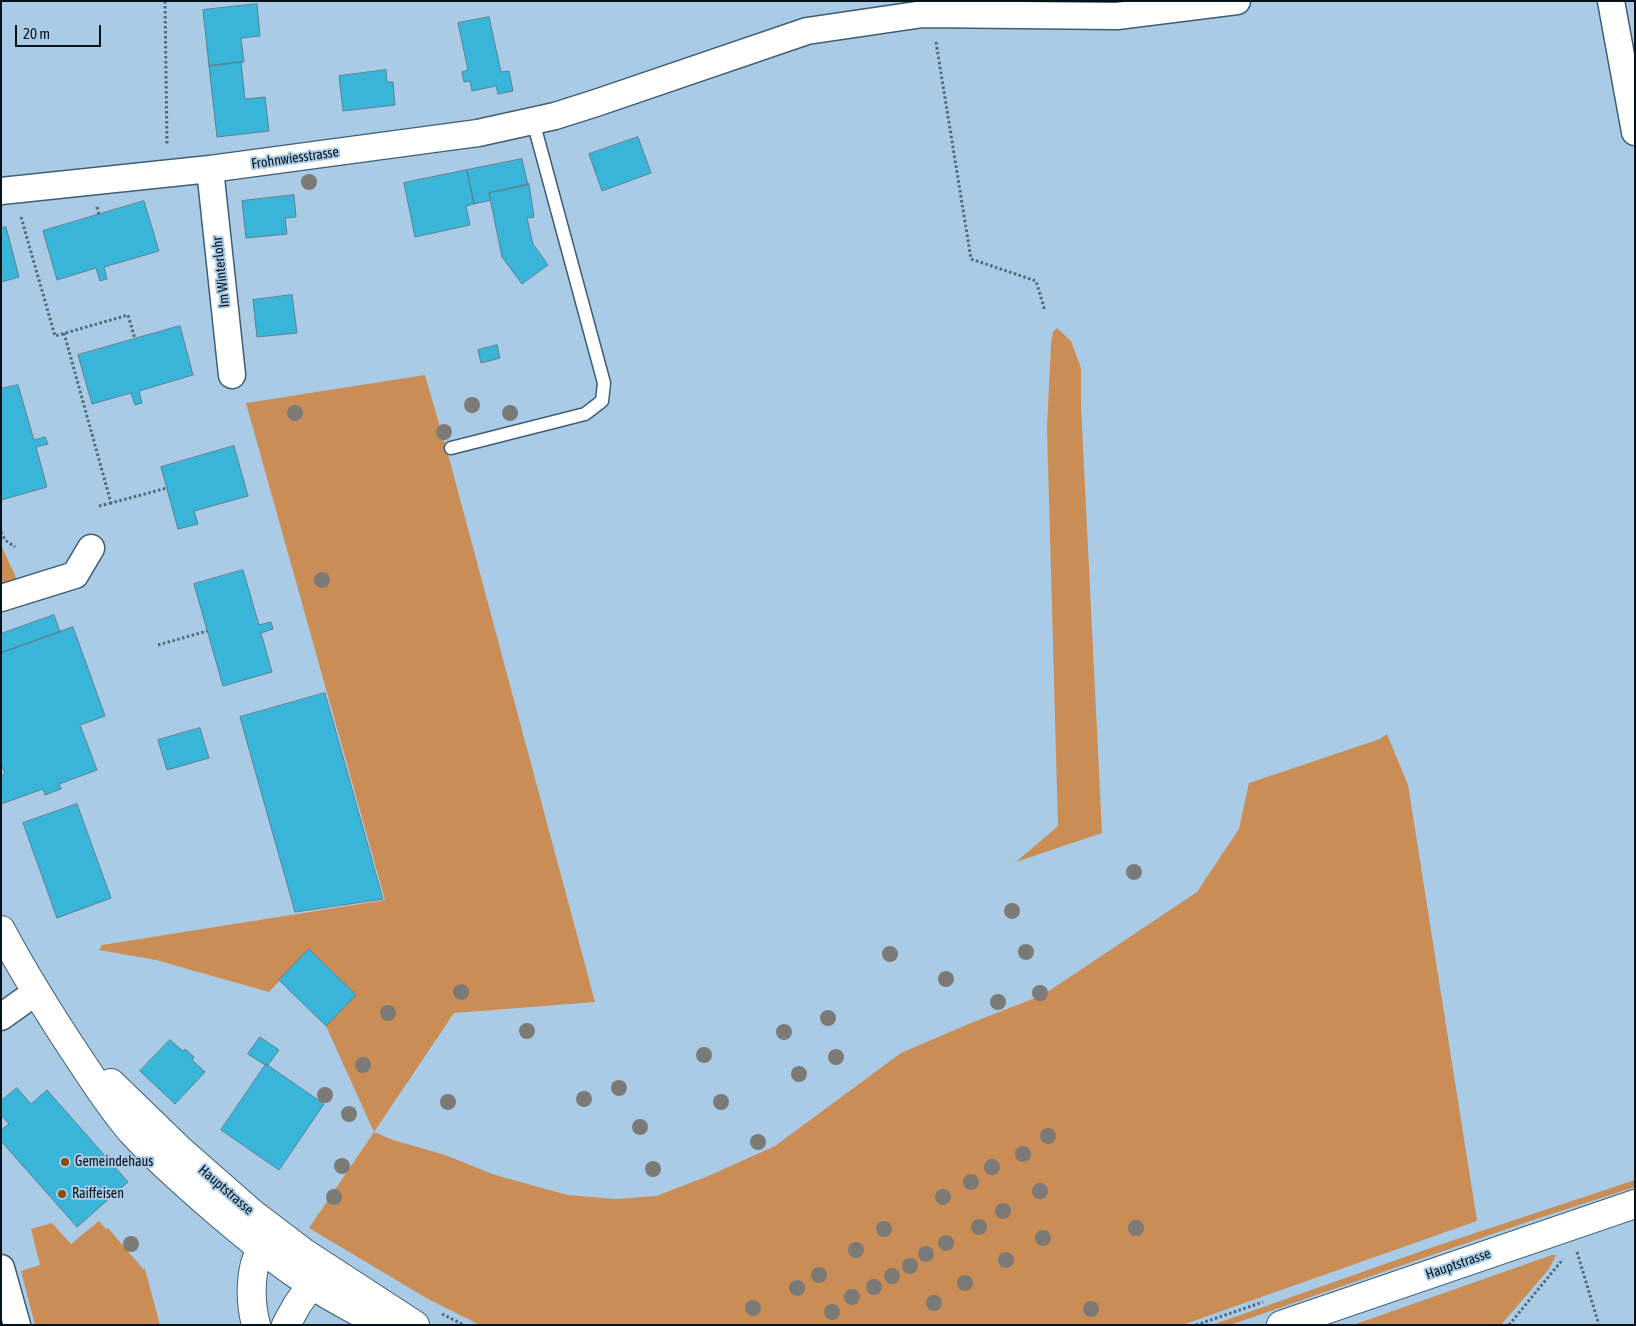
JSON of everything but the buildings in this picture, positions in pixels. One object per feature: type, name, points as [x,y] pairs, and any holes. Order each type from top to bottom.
[{"type":"main road","name":"Hauptstrasse","points":[[1,930],[36,992],[103,1094],[131,1131],[201,1198],[261,1249],[311,1285],[355,1311],[387,1325]]},
{"type":"main road","name":"Hauptstrasse","points":[[60,1029],[112,1085],[253,1214],[297,1247],[415,1325]]},
{"type":"main road","name":"Hauptstrasse","points":[[1281,1325],[1576,1233],[1635,1204]]},
{"type":"main road","points":[[256,1325],[253,1275],[256,1258],[261,1249],[297,1247],[311,1285],[286,1325]]},
{"type":"street","name":"Frohnwiesstrasse","points":[[8,190],[210,169],[478,133],[533,121],[587,106],[807,31],[923,14],[1117,16],[1236,1]]},
{"type":"street","points":[[1611,1],[1635,132]]},
{"type":"street","name":"Im Winterlohr","points":[[210,169],[232,375]]},
{"type":"street","points":[[1,598],[75,575],[91,548]]},
{"type":"street","points":[[1,1017],[36,992]]},
{"type":"street","points":[[1,1268],[18,1325]]},
{"type":"lane","points":[[451,448],[585,414],[602,401],[604,383],[602,374],[533,121]]},
{"type":"path","points":[[165,1],[168,172]]},
{"type":"path","points":[[932,15],[971,259],[1036,281],[1045,311]]},
{"type":"path","points":[[8,190],[55,336],[128,315],[135,339]]},
{"type":"path","points":[[64,333],[111,503]]},
{"type":"path","points":[[98,506],[167,488]]},
{"type":"path","points":[[1,532],[5,540],[15,547]]},
{"type":"path","points":[[158,645],[207,631]]},
{"type":"path","points":[[1509,1325],[1576,1233]]},
{"type":"path","points":[[1576,1233],[1599,1325]]},
{"type":"shaded area","points":[[1057,328],[1071,341],[1081,368],[1081,406],[1102,833],[1016,862],[1058,826],[1047,428],[1051,344],[1053,332]]},
{"type":"shaded area","points":[[425,375],[595,1002],[454,1013],[374,1132],[326,1026],[355,994],[309,949],[269,992],[156,960],[99,950],[102,945],[385,900],[246,403]]},
{"type":"shaded area","points":[[1,545],[18,582],[1,587]]},
{"type":"shaded area","points":[[1387,734],[1408,785],[1477,1221],[1182,1325],[480,1325],[428,1299],[309,1228],[374,1132],[393,1140],[445,1155],[495,1175],[568,1195],[615,1199],[656,1196],[706,1177],[775,1146],[901,1053],[1043,995],[1197,892],[1239,829],[1249,783],[1380,739]]},
{"type":"shaded area","points":[[1635,1180],[1635,1187],[1539,1218],[1230,1325],[1212,1325],[1436,1246]]},
{"type":"shaded area","points":[[99,1221],[106,1229],[108,1228],[145,1269],[160,1325],[35,1325],[21,1271],[40,1265],[31,1229],[52,1223],[71,1244]]},
{"type":"shaded area","points":[[1556,1255],[1549,1269],[1501,1325],[1353,1325]]},
{"type":"place","name":"Gemeindehaus","points":[[65,1162]]},
{"type":"place","name":"Raiffeisen","points":[[62,1194]]}]
